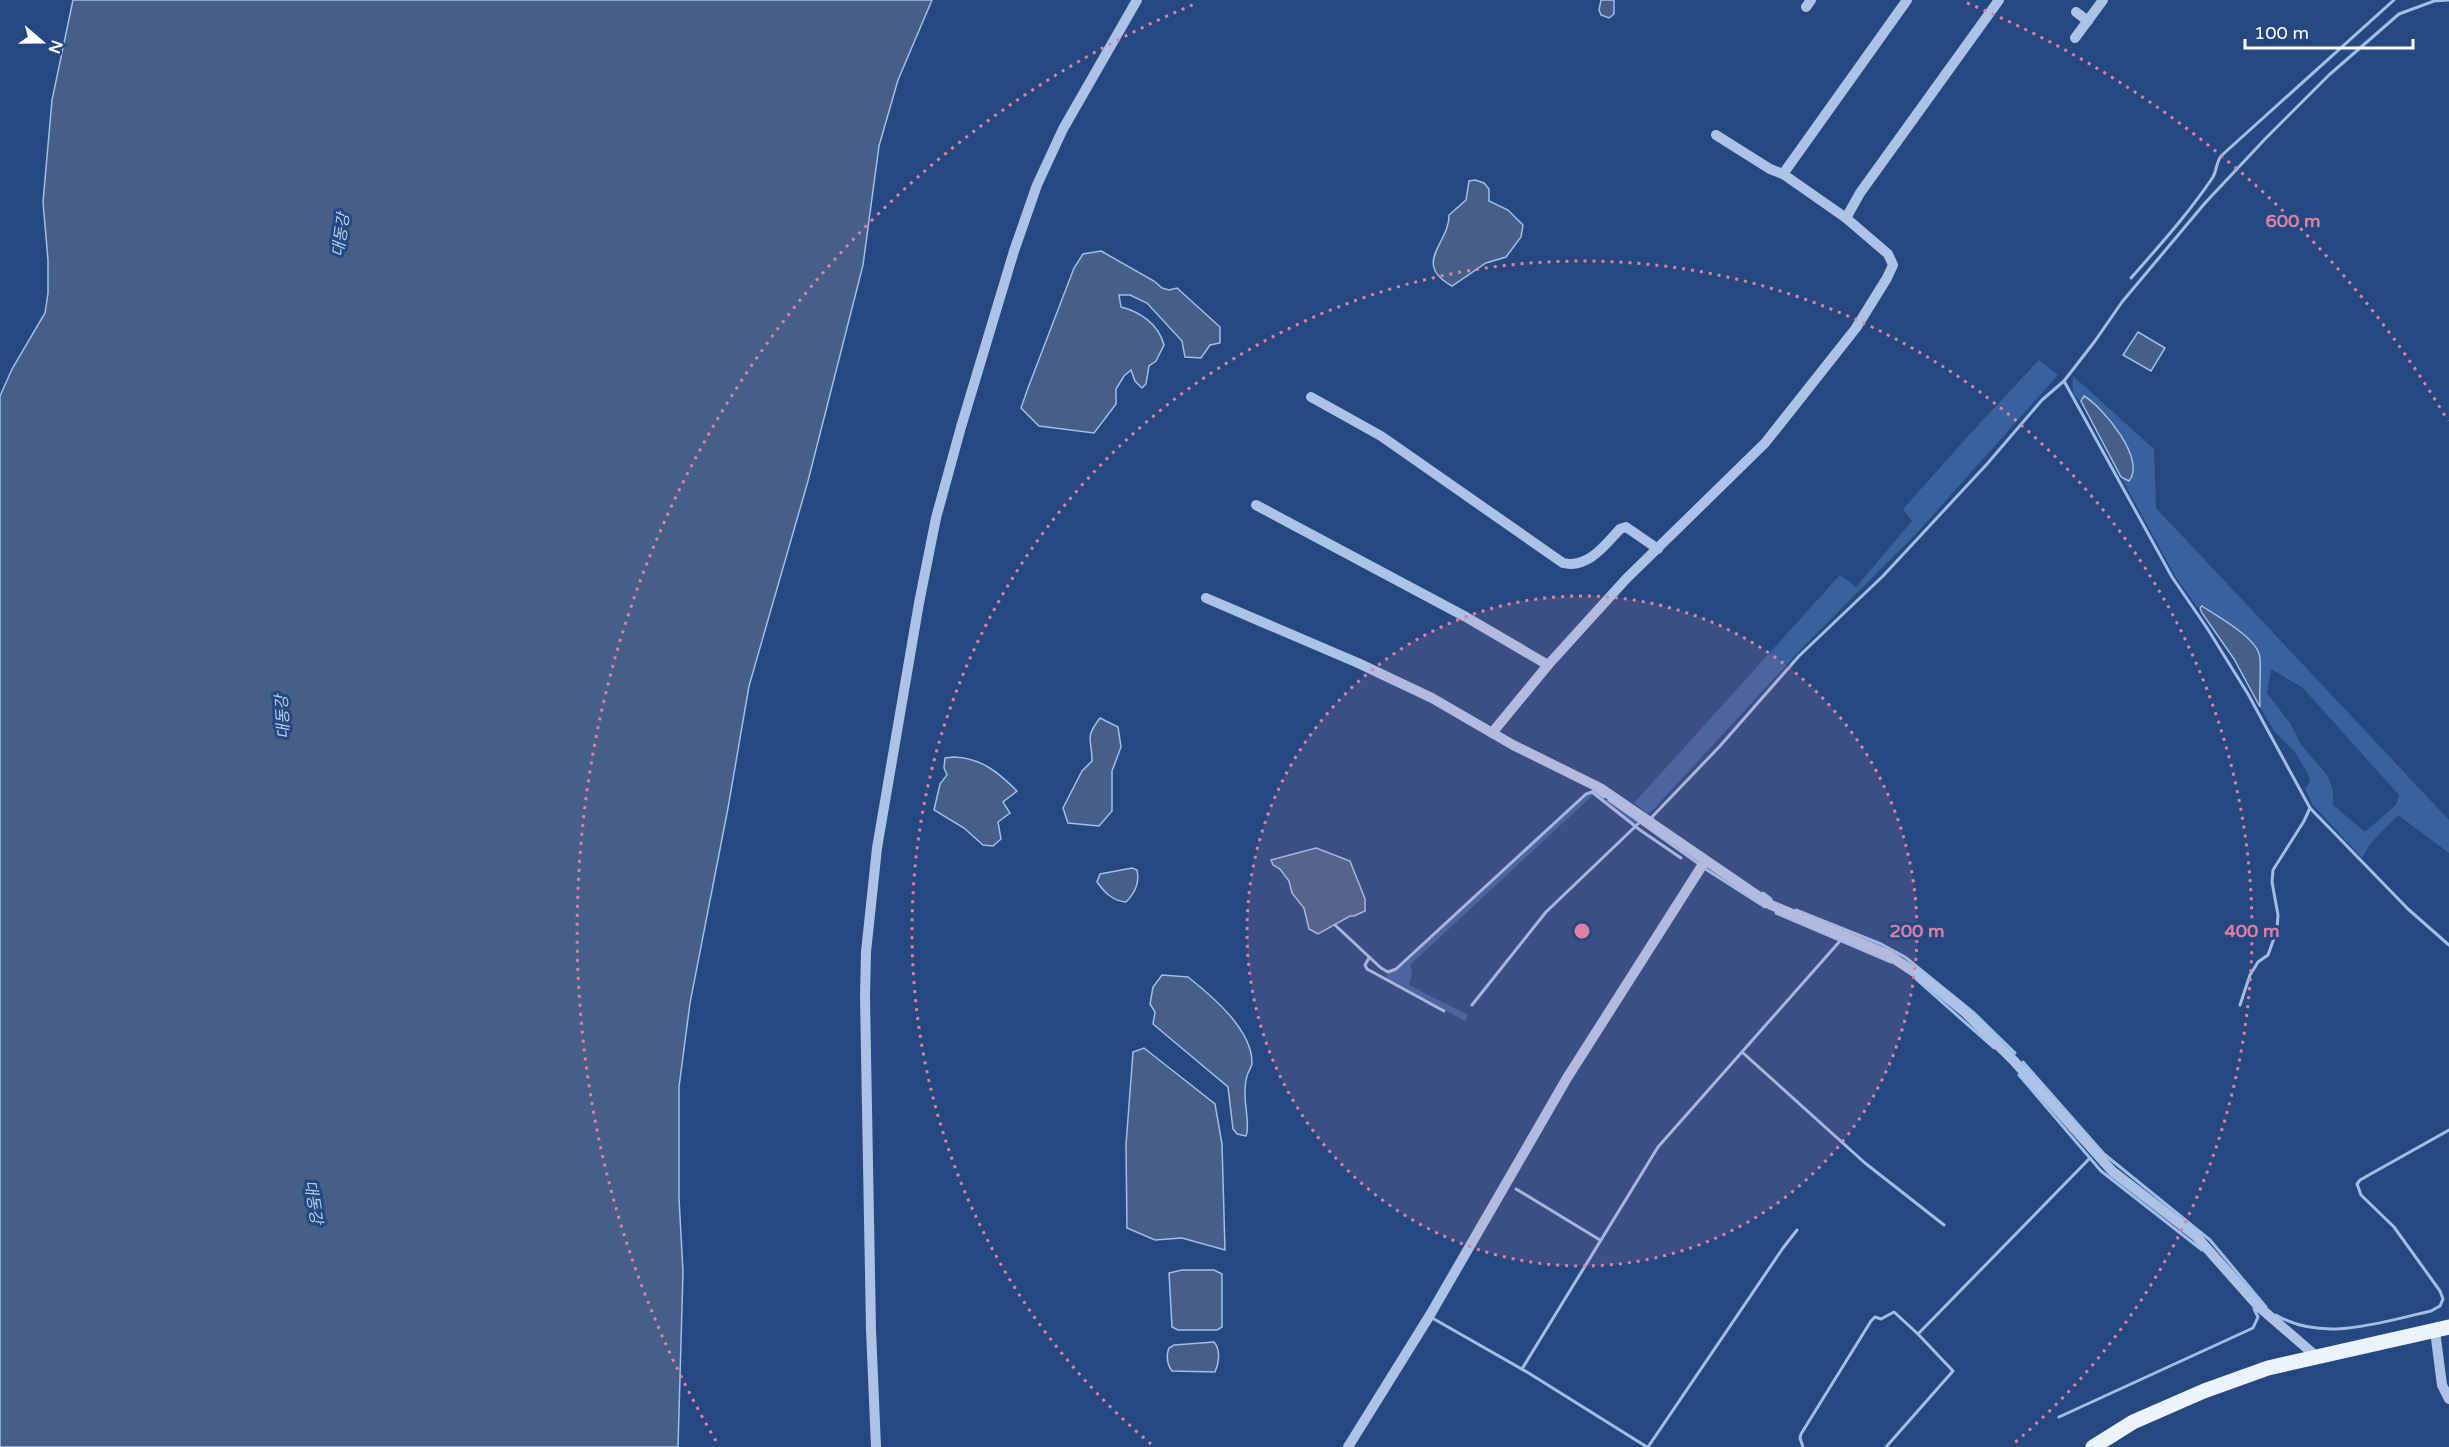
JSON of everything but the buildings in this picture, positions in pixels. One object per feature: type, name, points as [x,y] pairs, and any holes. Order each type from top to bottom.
[{"type":"main road","points":[[2093,1447],[2133,1422],[2204,1390],[2268,1368],[2442,1329]]},
{"type":"street","points":[[876,1447],[870,1330],[866,952],[877,848],[919,603],[936,518],[960,427],[1037,184],[1063,129],[1137,0]]},
{"type":"street","points":[[1783,174],[1907,0]]},
{"type":"street","points":[[1846,218],[1860,193],[1999,0]]},
{"type":"street","points":[[2075,38],[2103,0]]},
{"type":"street","points":[[2076,12],[2088,21]]},
{"type":"street","points":[[1492,733],[1548,665],[1626,579],[1765,443],[1856,328],[1893,265],[1888,254],[1846,218],[1783,174],[1770,170],[1716,135]]},
{"type":"street","points":[[1311,397],[1381,436],[1563,563],[1582,563],[1620,529],[1626,527],[1658,549]]},
{"type":"street","points":[[1256,505],[1466,617],[1548,665]]},
{"type":"street","points":[[1206,598],[1358,663],[1432,698],[1492,733],[1600,788],[1771,905],[1887,954],[1922,977],[1965,1012],[2014,1061],[2112,1171],[2196,1236],[2258,1306],[2317,1357]]},
{"type":"street","points":[[1348,1447],[1430,1315],[1568,1078],[1705,861]]},
{"type":"street","points":[[2442,1329],[2442,1385],[2449,1399]]},
{"type":"shaded area","points":[[2039,360],[2058,375],[1916,534],[1804,646],[1651,812],[1647,813],[1634,803],[1840,575],[1856,587],[1912,521],[1903,509]]},
{"type":"shaded area","points":[[2073,376],[2154,449],[2156,508],[2449,820],[2449,853],[2398,815],[2370,844],[2362,858],[2312,804],[2305,789],[2310,781],[2307,772],[2295,752],[2274,731],[2260,707],[2259,676],[2210,612],[2202,606],[2197,607],[2175,576],[2121,477],[2129,481],[2128,446],[2113,428],[2111,421],[2083,397],[2081,401],[2075,396]],"holes":[[[2271,669],[2303,688],[2399,795],[2396,805],[2365,832],[2333,805],[2333,791],[2328,776],[2302,746],[2290,723],[2267,693]]]},
{"type":"shaded area","points":[[1590,792],[1593,795],[1410,965],[1412,973],[1409,985],[1468,1015],[1465,1021],[1386,978],[1387,974],[1396,970]]},
{"type":"shaded area","points":[[1592,792],[1606,799],[1638,823],[1635,825]]},
{"type":"water","name":"대동강","points":[[73,0],[932,0],[898,80],[879,146],[863,265],[808,481],[749,686],[690,1003],[679,1087],[679,1198],[683,1272],[678,1447],[0,1447],[0,396],[12,369],[45,313],[48,293],[48,260],[43,202],[52,100]]},
{"type":"water","points":[[1601,0],[1614,0],[1614,14],[1609,18],[1601,15],[1599,10]]},
{"type":"water","points":[[1469,181],[1484,183],[1489,189],[1489,201],[1508,210],[1523,225],[1521,237],[1506,257],[1486,263],[1452,286],[1440,277],[1434,269],[1433,261],[1448,225],[1449,215],[1466,200]]},
{"type":"water","points":[[1101,251],[1154,281],[1162,288],[1169,290],[1177,288],[1220,327],[1220,343],[1210,345],[1201,358],[1185,357],[1182,341],[1147,303],[1130,295],[1119,295],[1121,307],[1148,320],[1162,338],[1164,345],[1156,361],[1149,366],[1146,384],[1142,388],[1135,381],[1131,370],[1124,376],[1116,389],[1116,404],[1094,433],[1039,426],[1021,408],[1028,388],[1074,268],[1083,254]]},
{"type":"water","points":[[2138,332],[2165,348],[2151,371],[2123,355]]},
{"type":"water","points":[[2084,396],[2102,411],[2128,448],[2133,472],[2129,481],[2121,477],[2081,401]]},
{"type":"water","points":[[2202,606],[2246,636],[2258,651],[2260,707],[2234,659],[2202,613],[2200,608]]},
{"type":"water","points":[[1100,718],[1118,727],[1121,747],[1112,771],[1112,811],[1099,826],[1068,823],[1063,808],[1082,771],[1092,761],[1090,735]]},
{"type":"water","points":[[954,757],[981,763],[1017,791],[1003,802],[1010,813],[998,822],[1001,839],[993,846],[983,845],[964,828],[934,810],[940,784],[947,775],[944,768],[945,758]]},
{"type":"water","points":[[1316,848],[1350,861],[1365,899],[1365,911],[1350,916],[1318,934],[1309,929],[1304,908],[1292,893],[1289,881],[1271,860]]},
{"type":"water","points":[[1132,868],[1137,870],[1137,883],[1126,902],[1110,896],[1097,882],[1100,874]]},
{"type":"water","points":[[1162,975],[1188,977],[1219,1004],[1246,1039],[1251,1051],[1252,1064],[1245,1086],[1248,1127],[1246,1136],[1237,1134],[1233,1129],[1228,1087],[1153,1024],[1155,1012],[1150,1004],[1153,987]]},
{"type":"water","points":[[1144,1048],[1215,1104],[1222,1144],[1225,1250],[1182,1238],[1155,1240],[1127,1228],[1126,1145],[1133,1052]]},
{"type":"water","points":[[1182,1270],[1214,1270],[1222,1274],[1222,1327],[1217,1330],[1178,1330],[1172,1327],[1169,1273]]},
{"type":"water","points":[[1214,1342],[1219,1357],[1215,1372],[1172,1371],[1170,1369],[1169,1348],[1174,1345]]},
{"type":"waterway","points":[[2131,278],[2174,229],[2204,190],[2213,177],[2221,156],[2394,0]]},
{"type":"waterway","points":[[2449,0],[2434,1],[2399,14],[2329,75],[2205,203],[2122,302],[2064,381],[2172,577],[2248,694],[2310,808],[2408,909],[2449,945]]},
{"type":"waterway","points":[[1653,819],[1651,818],[1720,746],[1799,656],[1883,576],[1987,464],[2042,400],[2064,381]]},
{"type":"waterway","points":[[1335,925],[1381,968],[1388,972],[1396,969],[1586,794],[1595,791],[1604,797]]},
{"type":"waterway","points":[[1592,792],[1640,830],[1681,858]]},
{"type":"waterway","points":[[1609,800],[1699,864]]},
{"type":"waterway","points":[[2240,1005],[2250,975],[2258,962],[2268,955],[2277,930],[2278,915],[2272,882],[2273,870],[2310,808]]},
{"type":"waterway","points":[[1472,1005],[1546,912],[1639,823]]},
{"type":"waterway","points":[[1704,868],[1765,907]]},
{"type":"waterway","points":[[1763,893],[1771,899]]},
{"type":"waterway","points":[[1796,910],[1881,944],[1905,957],[1974,1013],[2015,1053]]},
{"type":"waterway","points":[[1776,913],[1891,962]]},
{"type":"waterway","points":[[1522,1369],[1658,1147],[1840,941]]},
{"type":"waterway","points":[[1369,958],[1365,965],[1367,969],[1444,1011]]},
{"type":"waterway","points":[[1916,979],[1994,1048]]},
{"type":"waterway","points":[[1742,1052],[1865,1163],[1944,1225]]},
{"type":"waterway","points":[[2023,1062],[2104,1154],[2210,1240],[2266,1307]]},
{"type":"waterway","points":[[2019,1075],[2101,1171],[2202,1250]]},
{"type":"waterway","points":[[2276,1315],[2313,1328],[2352,1328],[2431,1311],[2440,1306],[2443,1299],[2440,1291],[2394,1227],[2361,1195],[2357,1184],[2360,1180],[2449,1130]]},
{"type":"waterway","points":[[1886,1447],[1953,1371],[1918,1334],[2090,1158]]},
{"type":"waterway","points":[[1516,1189],[1600,1240]]},
{"type":"waterway","points":[[1648,1447],[1797,1230]]},
{"type":"waterway","points":[[2059,1417],[2253,1328],[2258,1317],[2254,1309]]},
{"type":"waterway","points":[[1803,1447],[1801,1434],[1875,1317],[1881,1319],[1894,1312],[1918,1334]]},
{"type":"waterway","points":[[1434,1319],[1527,1372],[1647,1447]]}]
